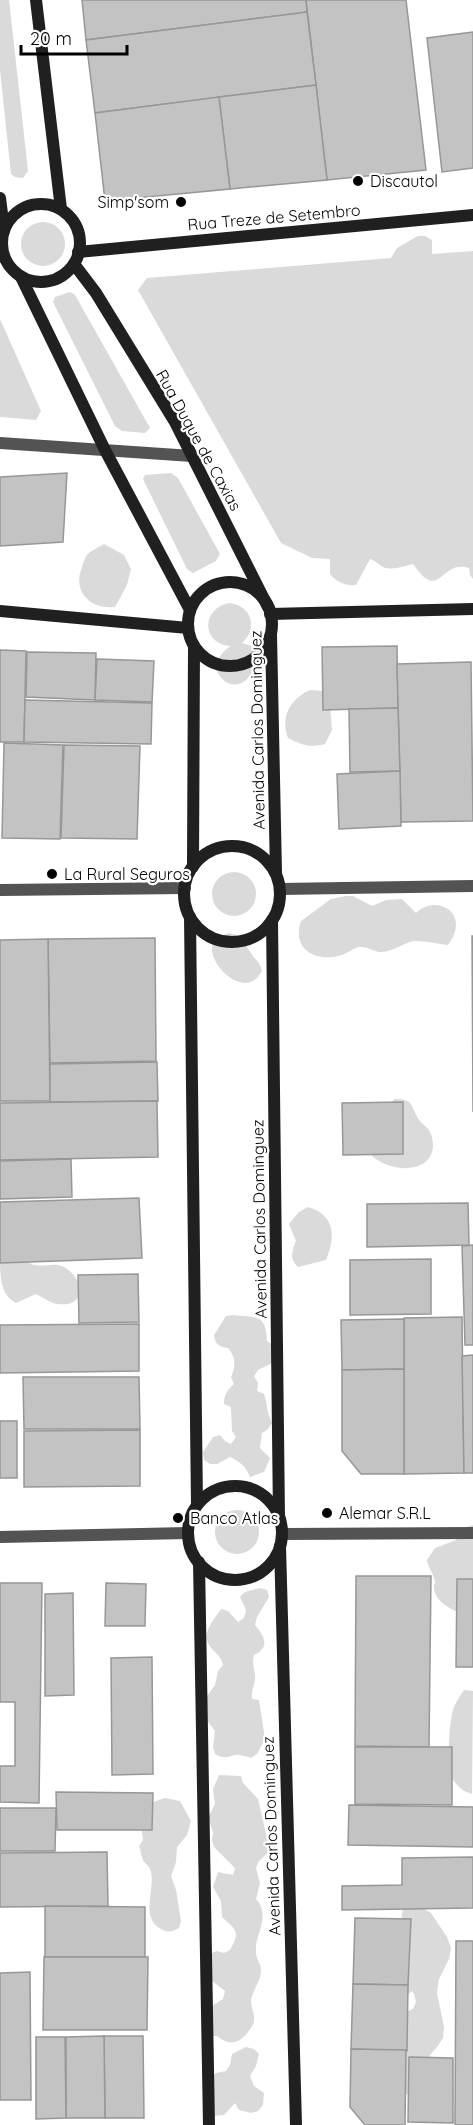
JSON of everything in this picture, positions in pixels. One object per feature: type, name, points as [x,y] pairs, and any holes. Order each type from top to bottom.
[{"type":"main road","points":[[36,0],[61,210]]},
{"type":"main road","points":[[0,198],[6,261],[21,277],[105,450],[190,610]]},
{"type":"main road","points":[[2,235],[10,218],[20,210],[44,203],[61,210],[73,221],[78,231],[80,241],[76,258],[68,270],[54,279],[37,282],[21,277]]},
{"type":"main road","name":"Rua Treze de Setembro","points":[[76,258],[473,214]]},
{"type":"main road","name":"Rua Duque de Caxias","points":[[76,258],[175,422],[270,614]]},
{"type":"main road","points":[[193,867],[194,646],[188,628],[190,610],[197,598],[207,589],[219,583],[232,582],[254,590],[270,614],[267,643],[261,652],[239,665],[226,666],[214,663],[194,646]]},
{"type":"main road","points":[[270,614],[473,609]]},
{"type":"main road","points":[[0,611],[188,628]]},
{"type":"main road","name":"Avenida Carlos Dominguez","points":[[270,614],[276,874]]},
{"type":"main road","points":[[190,917],[199,928],[223,941],[237,942],[263,931],[278,909],[280,889],[270,863],[259,853],[245,847],[216,848],[202,856],[193,867],[185,888],[184,898],[190,917],[197,1505]]},
{"type":"main road","name":"Avenida Carlos Dominguez","points":[[272,920],[279,1517]]},
{"type":"main road","points":[[230,1486],[246,1487],[266,1497],[279,1517],[281,1540],[276,1555],[267,1567],[254,1575],[239,1579],[217,1576],[204,1568],[192,1552],[188,1533],[190,1520],[197,1505],[215,1490],[230,1486]]},
{"type":"main road","name":"Avenida Carlos Dominguez","points":[[281,1540],[296,2125]]},
{"type":"main road","points":[[199,1562],[209,2125]]},
{"type":"street","points":[[0,443],[192,456]]},
{"type":"street","points":[[280,889],[473,886]]},
{"type":"street","points":[[0,890],[185,888]]},
{"type":"street","points":[[0,1537],[188,1533]]},
{"type":"street","points":[[281,1540],[473,1533]]},
{"type":"shaded area","points":[[0,0],[9,0],[28,171],[23,178],[11,174],[0,70]]},
{"type":"shaded area","points":[[43,222],[58,229],[65,244],[58,259],[43,266],[28,259],[21,244],[28,229]]},
{"type":"shaded area","points":[[418,236],[425,236],[432,240],[432,254],[473,251],[473,579],[469,568],[452,569],[440,578],[429,580],[413,564],[387,568],[370,559],[356,585],[349,585],[332,577],[330,559],[312,558],[281,543],[138,290],[147,278],[391,258],[397,248]]},
{"type":"shaded area","points":[[70,292],[75,295],[150,428],[145,433],[122,431],[115,426],[53,302],[55,297]]},
{"type":"shaded area","points":[[0,319],[41,411],[36,420],[0,417]]},
{"type":"shaded area","points":[[171,473],[178,478],[220,554],[216,561],[193,573],[187,569],[143,479],[145,475]]},
{"type":"shaded area","points":[[104,544],[124,555],[131,569],[127,585],[115,607],[106,607],[91,602],[81,591],[79,584],[86,557],[91,551]]},
{"type":"shaded area","points":[[229,603],[243,608],[250,618],[250,631],[242,643],[254,647],[255,659],[249,677],[235,685],[221,677],[215,667],[221,655],[231,646],[214,640],[208,626],[213,612]]},
{"type":"shaded area","points":[[310,690],[324,691],[330,705],[332,730],[325,744],[315,746],[301,744],[288,738],[285,723],[292,704]]},
{"type":"shaded area","points":[[234,872],[249,879],[256,894],[249,909],[234,916],[219,909],[212,894],[219,879]]},
{"type":"shaded area","points":[[353,896],[372,906],[386,900],[402,899],[416,913],[424,907],[441,906],[448,909],[454,916],[456,924],[454,934],[448,945],[416,941],[386,952],[359,947],[333,957],[308,952],[300,940],[301,921],[331,899]]},
{"type":"shaded area","points":[[229,933],[243,940],[260,965],[262,971],[254,980],[244,983],[234,980],[218,965],[212,946],[217,938]]},
{"type":"shaded area","points":[[394,1099],[409,1102],[419,1120],[431,1134],[433,1147],[430,1157],[423,1164],[401,1168],[389,1166],[368,1152]]},
{"type":"shaded area","points":[[308,1207],[324,1215],[328,1221],[332,1235],[331,1243],[326,1260],[298,1267],[292,1258],[296,1241],[289,1224],[299,1212]]},
{"type":"shaded area","points":[[0,1257],[25,1261],[33,1265],[64,1267],[76,1278],[80,1291],[78,1297],[67,1304],[57,1304],[36,1294],[16,1303],[4,1290]]},
{"type":"shaded area","points":[[226,1316],[254,1317],[262,1321],[267,1341],[273,1345],[272,1363],[258,1370],[254,1376],[258,1383],[257,1391],[264,1394],[272,1423],[262,1433],[260,1448],[270,1458],[264,1472],[250,1477],[245,1467],[234,1459],[230,1457],[217,1464],[210,1464],[204,1460],[203,1452],[213,1437],[220,1435],[231,1444],[236,1437],[232,1431],[231,1407],[224,1404],[226,1393],[234,1384],[231,1377],[234,1370],[234,1358],[228,1348],[216,1343],[214,1335]]},
{"type":"shaded area","points":[[237,1510],[252,1517],[259,1532],[252,1547],[237,1554],[222,1547],[215,1532],[222,1517]]},
{"type":"shaded area","points":[[473,1525],[473,1609],[461,1614],[437,1597],[435,1582],[427,1560],[435,1548],[456,1540],[464,1528]]},
{"type":"shaded area","points":[[260,1588],[267,1590],[269,1597],[255,1625],[263,1637],[264,1645],[254,1655],[255,1679],[252,1699],[259,1700],[265,1739],[257,1754],[251,1758],[241,1755],[221,1757],[215,1754],[213,1747],[215,1731],[206,1719],[207,1696],[215,1685],[218,1671],[223,1665],[208,1644],[207,1633],[221,1609],[228,1611],[238,1622],[244,1618],[246,1610],[240,1597],[245,1592]]},
{"type":"shaded area","points":[[464,1690],[473,1691],[472,1794],[464,1791],[455,1783],[449,1766],[449,1735],[453,1710]]},
{"type":"shaded area","points":[[219,1775],[241,1776],[243,1783],[258,1799],[270,1851],[259,1861],[256,1868],[260,1883],[256,1899],[261,1906],[263,1919],[256,1945],[261,1974],[251,2001],[254,2022],[245,2036],[233,2042],[225,2041],[217,2036],[209,2036],[210,2007],[223,1999],[225,1991],[208,1978],[209,1954],[217,1951],[224,1953],[230,1950],[236,1934],[234,1928],[222,1917],[221,1901],[213,1887],[218,1872],[233,1875],[235,1868],[214,1847],[213,1832],[208,1818],[215,1804],[213,1789]]},
{"type":"shaded area","points":[[165,1798],[180,1801],[191,1821],[187,1835],[177,1847],[176,1862],[171,1876],[176,1890],[181,1921],[179,1928],[170,1931],[161,1929],[151,1918],[151,1872],[143,1860],[139,1846],[143,1840],[141,1824],[150,1803]]},
{"type":"shaded area","points":[[403,1907],[424,1909],[431,1913],[447,1937],[451,1948],[449,1959],[439,1979],[437,1993],[444,2027],[443,2038],[430,2055],[425,2076],[410,2095],[400,2093],[406,2012],[413,2009],[416,2002],[412,1991],[403,1999],[401,1922]]},
{"type":"shaded area","points":[[246,2047],[254,2049],[259,2054],[250,2076],[254,2086],[264,2093],[263,2105],[258,2111],[251,2113],[239,2110],[235,2103],[224,2115],[212,2116],[210,2078],[216,2073],[226,2071],[232,2054]]},
{"type":"building","points":[[82,0],[306,0],[307,12],[86,40]]},
{"type":"building","points":[[306,0],[406,0],[426,170],[327,180]]},
{"type":"building","points":[[307,12],[316,85],[95,113],[86,40]]},
{"type":"building","points":[[473,32],[473,168],[442,172],[427,38]]},
{"type":"building","points":[[316,85],[327,180],[230,189],[219,97]]},
{"type":"building","points":[[219,97],[230,189],[105,201],[95,113]]},
{"type":"building","points":[[67,473],[63,542],[0,546],[0,477]]},
{"type":"building","points":[[397,646],[398,708],[323,710],[322,647]]},
{"type":"building","points":[[0,650],[26,651],[24,742],[0,742]]},
{"type":"building","points":[[27,652],[96,653],[95,700],[26,697]]},
{"type":"building","points":[[97,659],[154,661],[152,702],[95,700]]},
{"type":"building","points":[[471,662],[473,821],[401,822],[397,664]]},
{"type":"building","points":[[25,700],[152,703],[151,744],[24,742]]},
{"type":"building","points":[[398,708],[400,771],[350,772],[349,709]]},
{"type":"building","points":[[4,743],[63,745],[60,839],[2,838]]},
{"type":"building","points":[[64,745],[140,746],[137,839],[61,838]]},
{"type":"building","points":[[400,771],[401,826],[339,829],[337,774]]},
{"type":"building","points":[[472,936],[473,936],[473,1112]]},
{"type":"building","points":[[155,938],[156,1061],[50,1063],[48,939]]},
{"type":"building","points":[[48,939],[50,1101],[0,1101],[0,940]]},
{"type":"building","points":[[157,1062],[158,1101],[50,1102],[50,1064]]},
{"type":"building","points":[[157,1101],[158,1157],[0,1160],[0,1103]]},
{"type":"building","points":[[403,1102],[403,1154],[343,1155],[342,1103]]},
{"type":"building","points":[[71,1159],[72,1197],[0,1199],[0,1161]]},
{"type":"building","points":[[139,1198],[142,1258],[0,1263],[0,1202]]},
{"type":"building","points":[[468,1203],[469,1245],[367,1247],[367,1204]]},
{"type":"building","points":[[473,1245],[473,1345],[465,1345],[462,1246]]},
{"type":"building","points":[[431,1259],[431,1314],[350,1315],[350,1260]]},
{"type":"building","points":[[138,1274],[139,1322],[79,1323],[78,1275]]},
{"type":"building","points":[[462,1317],[464,1473],[404,1474],[404,1318]]},
{"type":"building","points":[[404,1319],[404,1369],[342,1370],[341,1320]]},
{"type":"building","points":[[139,1324],[139,1371],[0,1373],[0,1325]]},
{"type":"building","points":[[473,1355],[473,1473],[464,1473],[462,1356]]},
{"type":"building","points":[[404,1369],[404,1474],[361,1474],[342,1451],[342,1370]]},
{"type":"building","points":[[23,1377],[139,1377],[140,1429],[24,1429]]},
{"type":"building","points":[[0,1421],[17,1421],[17,1478],[0,1478]]},
{"type":"building","points":[[140,1430],[140,1486],[24,1487],[24,1431]]},
{"type":"building","points":[[356,1576],[431,1576],[429,1747],[355,1746]]},
{"type":"building","points":[[457,1579],[473,1579],[473,1667],[456,1667]]},
{"type":"building","points":[[0,1583],[42,1583],[39,1803],[0,1802],[0,1766],[15,1766],[15,1702],[0,1702]]},
{"type":"building","points":[[106,1583],[146,1584],[145,1626],[105,1626]]},
{"type":"building","points":[[73,1593],[74,1695],[45,1696],[45,1594]]},
{"type":"building","points":[[152,1657],[153,1774],[112,1775],[111,1658]]},
{"type":"building","points":[[355,1747],[452,1747],[452,1805],[355,1804]]},
{"type":"building","points":[[56,1792],[153,1793],[152,1830],[57,1830]]},
{"type":"building","points":[[349,1805],[473,1807],[473,1847],[348,1845]]},
{"type":"building","points":[[0,1808],[56,1808],[55,1851],[0,1851]]},
{"type":"building","points":[[107,1852],[108,1906],[0,1907],[0,1853]]},
{"type":"building","points":[[473,1857],[473,1908],[342,1910],[342,1886],[402,1885],[402,1858]]},
{"type":"building","points":[[45,1906],[145,1907],[145,1957],[45,1957]]},
{"type":"building","points":[[355,1918],[411,1919],[408,1985],[353,1984]]},
{"type":"building","points":[[456,1941],[473,1941],[473,2125],[455,2125]]},
{"type":"building","points":[[44,1957],[148,1957],[147,2030],[43,2030]]},
{"type":"building","points":[[30,1972],[31,2100],[0,2100],[0,1973]]},
{"type":"building","points":[[353,1984],[408,1985],[407,2051],[351,2049]]},
{"type":"building","points":[[104,2036],[143,2036],[144,2118],[105,2118]]},
{"type":"building","points":[[104,2036],[105,2118],[66,2118],[66,2037]]},
{"type":"building","points":[[36,2037],[65,2037],[66,2118],[36,2119]]},
{"type":"building","points":[[351,2049],[406,2050],[405,2125],[365,2125],[350,2107]]},
{"type":"building","points":[[409,2057],[453,2058],[453,2123],[408,2122]]},
{"type":"place","name":"Discautol","points":[[358,181]]},
{"type":"place","name":"Simp'som","points":[[181,202]]},
{"type":"place","name":"La Rural Seguros","points":[[52,874]]},
{"type":"place","name":"Alemar S.R.L","points":[[327,1513]]},
{"type":"place","name":"Banco Atlas","points":[[178,1518]]}]
